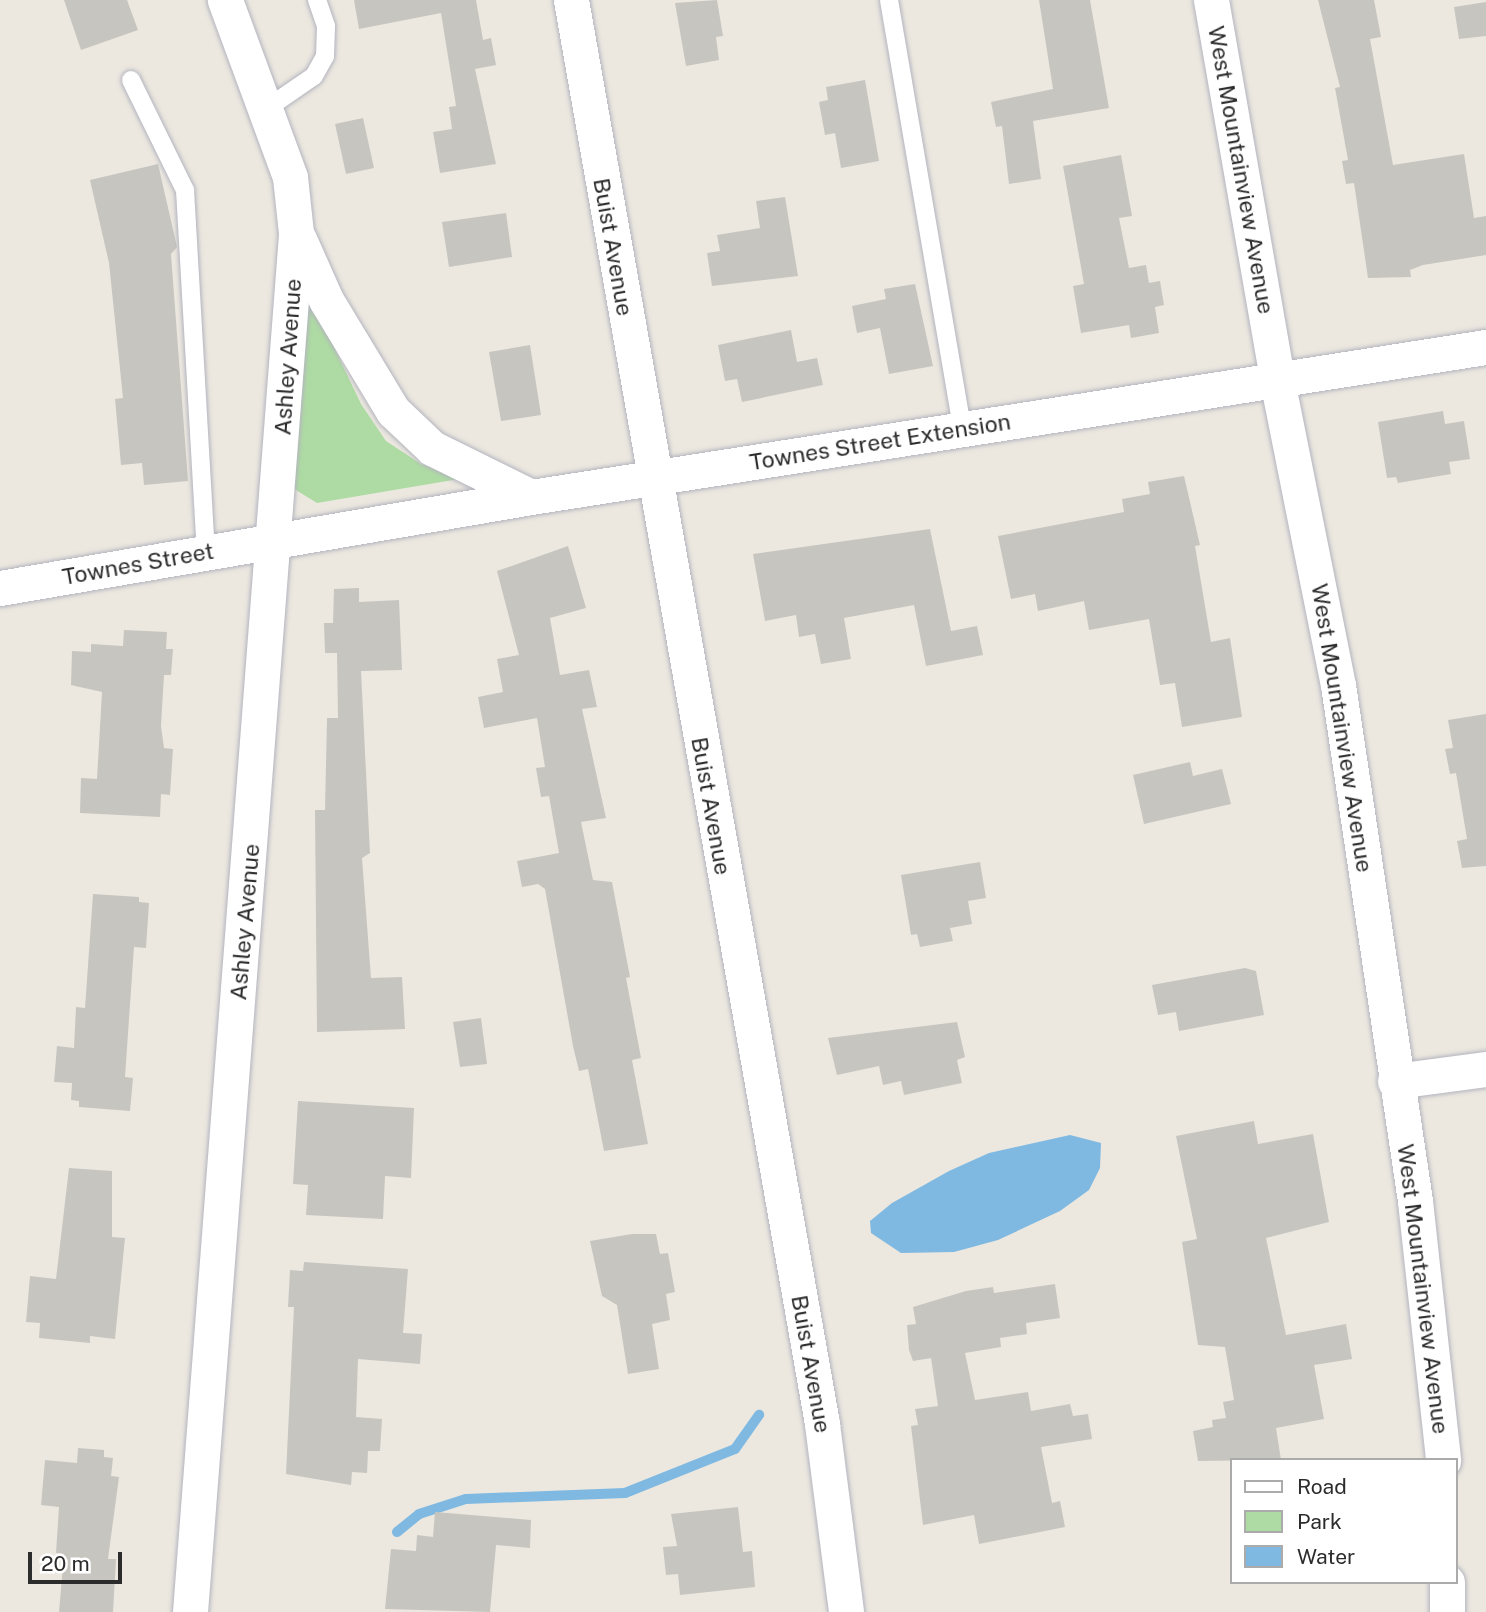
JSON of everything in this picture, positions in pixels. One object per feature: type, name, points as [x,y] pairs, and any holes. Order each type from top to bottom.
[{"type":"street","name":"Ashley Avenue","points":[[190,1612],[275,540],[296,233],[290,177],[225,0]]},
{"type":"street","name":"Buist Avenue","points":[[571,0],[653,479],[826,1447],[846,1612]]},
{"type":"street","name":"West Mountainview Avenue","points":[[1211,0],[1277,380],[1338,685],[1415,1201],[1443,1458]]},
{"type":"street","name":"Ashley Avenue","points":[[296,233],[326,300],[393,411],[432,448],[531,497]]},
{"type":"street","name":"Townes Street Extension","points":[[275,540],[531,497],[1486,347]]},
{"type":"street","name":"Townes Street","points":[[0,588],[275,540]]},
{"type":"street","points":[[1395,1081],[1486,1069]]},
{"type":"street","points":[[1447,1584],[1447,1612]]},
{"type":"lane","points":[[266,109],[314,76],[325,56],[326,26],[317,0]]},
{"type":"lane","points":[[889,0],[962,429]]},
{"type":"lane","points":[[131,80],[185,190],[206,552]]},
{"type":"green space","points":[[306,288],[361,404],[386,441],[421,464],[459,479],[317,503],[291,487]]},
{"type":"water","points":[[1070,1135],[1101,1143],[1100,1168],[1089,1190],[1060,1211],[998,1240],[954,1252],[901,1253],[871,1233],[870,1221],[892,1203],[949,1171],[989,1153]]},
{"type":"building","points":[[64,0],[127,0],[138,30],[81,50]]},
{"type":"building","points":[[354,0],[476,0],[483,40],[491,38],[496,65],[475,69],[496,164],[440,173],[433,132],[452,129],[449,107],[456,106],[441,13],[359,29]]},
{"type":"building","points":[[717,0],[723,36],[716,37],[719,60],[686,66],[675,3]]},
{"type":"building","points":[[1039,0],[1090,0],[1109,108],[1033,121],[1041,179],[1009,184],[1002,126],[996,127],[991,102],[1053,89]]},
{"type":"building","points":[[1318,0],[1374,0],[1381,37],[1370,39],[1393,165],[1464,154],[1474,218],[1486,216],[1486,255],[1423,265],[1410,270],[1411,277],[1368,278],[1354,183],[1346,184],[1342,161],[1348,160],[1335,88],[1340,87]]},
{"type":"building","points":[[1486,2],[1486,36],[1459,39],[1454,7]]},
{"type":"building","points":[[865,80],[879,161],[841,168],[835,133],[825,135],[819,102],[828,100],[826,87]]},
{"type":"building","points":[[363,118],[374,168],[346,174],[335,124]]},
{"type":"building","points":[[1121,155],[1132,216],[1119,218],[1129,268],[1146,265],[1149,283],[1160,281],[1164,305],[1155,307],[1159,333],[1131,338],[1129,325],[1081,333],[1073,286],[1084,284],[1063,166]]},
{"type":"building","points":[[158,164],[177,247],[171,254],[188,481],[144,485],[142,463],[121,465],[115,399],[123,398],[109,263],[90,180]]},
{"type":"building","points":[[785,197],[798,276],[712,286],[707,253],[720,251],[717,235],[760,228],[756,201]]},
{"type":"building","points":[[506,213],[512,257],[449,267],[442,222]]},
{"type":"building","points":[[915,284],[933,366],[889,374],[880,328],[857,333],[852,306],[886,299],[884,289]]},
{"type":"building","points":[[791,330],[797,362],[817,358],[823,385],[742,402],[737,379],[725,381],[718,345]]},
{"type":"building","points":[[530,345],[541,415],[501,421],[489,352]]},
{"type":"building","points":[[1443,411],[1445,424],[1464,421],[1470,459],[1449,462],[1451,474],[1398,483],[1396,477],[1387,478],[1378,422]]},
{"type":"building","points":[[1184,476],[1200,545],[1195,546],[1211,642],[1230,638],[1242,717],[1182,727],[1175,683],[1160,685],[1149,619],[1089,630],[1084,601],[1038,611],[1035,594],[1011,599],[998,536],[1124,512],[1122,499],[1150,494],[1148,482]]},
{"type":"building","points":[[930,529],[951,631],[977,626],[983,655],[926,666],[914,605],[844,618],[851,659],[821,664],[815,634],[799,637],[796,615],[765,621],[753,554]]},
{"type":"building","points":[[568,546],[586,608],[550,618],[560,675],[589,670],[597,707],[582,709],[606,818],[581,822],[593,880],[612,882],[630,977],[626,978],[641,1058],[632,1060],[648,1144],[604,1151],[588,1069],[579,1071],[573,1046],[545,889],[538,884],[522,887],[517,861],[559,853],[549,796],[541,797],[536,768],[545,767],[537,718],[484,728],[478,697],[503,692],[497,659],[519,655],[497,571]]},
{"type":"building","points":[[359,588],[359,602],[399,600],[402,670],[361,671],[370,853],[362,858],[371,978],[402,977],[405,1029],[317,1032],[315,810],[325,810],[327,718],[338,718],[337,653],[325,653],[324,623],[333,623],[334,589]]},
{"type":"building","points":[[124,630],[167,632],[166,649],[173,649],[171,675],[164,675],[161,726],[164,748],[173,749],[170,795],[161,794],[160,817],[80,813],[81,778],[97,779],[102,692],[71,685],[72,651],[91,652],[91,644],[123,646]]},
{"type":"building","points":[[1486,714],[1486,866],[1462,868],[1457,841],[1467,839],[1456,773],[1450,774],[1445,749],[1453,748],[1448,720]]},
{"type":"building","points":[[1190,762],[1193,776],[1222,769],[1231,804],[1144,824],[1133,775]]},
{"type":"building","points":[[980,862],[986,898],[968,901],[972,924],[950,928],[953,941],[920,947],[917,934],[911,935],[901,875]]},
{"type":"building","points":[[93,894],[139,897],[139,902],[149,903],[146,948],[134,947],[125,1077],[133,1078],[130,1111],[79,1107],[79,1101],[71,1100],[72,1083],[54,1082],[57,1046],[74,1048],[76,1007],[85,1008]]},
{"type":"building","points":[[1245,968],[1256,971],[1264,1015],[1179,1031],[1176,1012],[1158,1015],[1152,985]]},
{"type":"building","points":[[481,1018],[487,1064],[460,1067],[453,1022]]},
{"type":"building","points":[[957,1022],[965,1057],[957,1060],[962,1083],[904,1095],[901,1081],[883,1085],[879,1066],[837,1075],[828,1038]]},
{"type":"building","points":[[298,1101],[414,1108],[411,1178],[385,1176],[383,1219],[306,1215],[308,1185],[293,1184]]},
{"type":"building","points":[[1254,1121],[1258,1144],[1313,1134],[1329,1222],[1266,1238],[1286,1335],[1346,1324],[1352,1359],[1314,1365],[1324,1419],[1276,1428],[1281,1458],[1198,1461],[1193,1431],[1213,1427],[1212,1420],[1226,1418],[1223,1402],[1234,1400],[1225,1347],[1198,1345],[1182,1242],[1197,1239],[1176,1136]]},
{"type":"building","points":[[69,1168],[112,1171],[112,1237],[125,1238],[115,1339],[90,1336],[90,1343],[39,1338],[40,1323],[26,1322],[30,1276],[56,1279]]},
{"type":"building","points":[[632,1234],[656,1234],[660,1254],[668,1253],[675,1292],[666,1294],[670,1320],[652,1324],[659,1369],[628,1374],[617,1305],[602,1296],[590,1241]]},
{"type":"building","points":[[304,1262],[408,1269],[403,1333],[422,1334],[420,1364],[358,1359],[356,1417],[382,1419],[380,1451],[368,1451],[367,1473],[352,1472],[351,1485],[286,1474],[294,1307],[288,1307],[290,1270],[303,1271]]},
{"type":"building","points":[[1055,1284],[1060,1318],[1026,1323],[1027,1334],[1000,1338],[1001,1347],[965,1353],[975,1400],[1028,1392],[1031,1411],[1070,1404],[1073,1416],[1088,1414],[1092,1439],[1041,1447],[1052,1503],[1060,1501],[1065,1527],[979,1544],[974,1515],[923,1525],[911,1426],[918,1425],[915,1409],[938,1406],[931,1358],[913,1361],[909,1350],[907,1325],[916,1324],[913,1307],[966,1291],[993,1287],[994,1293]]},
{"type":"building","points":[[78,1448],[104,1450],[104,1457],[113,1458],[111,1476],[119,1477],[108,1559],[116,1559],[113,1612],[59,1612],[64,1554],[56,1553],[59,1507],[41,1505],[45,1460],[77,1463]]},
{"type":"building","points":[[738,1507],[743,1552],[752,1551],[755,1587],[680,1595],[678,1574],[666,1575],[663,1547],[677,1546],[671,1514]]},
{"type":"building","points":[[435,1512],[531,1520],[530,1548],[496,1545],[490,1612],[385,1609],[391,1549],[416,1551],[417,1535],[433,1537]]},
{"type":"waterway","points":[[397,1532],[419,1514],[466,1499],[625,1493],[735,1449],[759,1415]]}]
